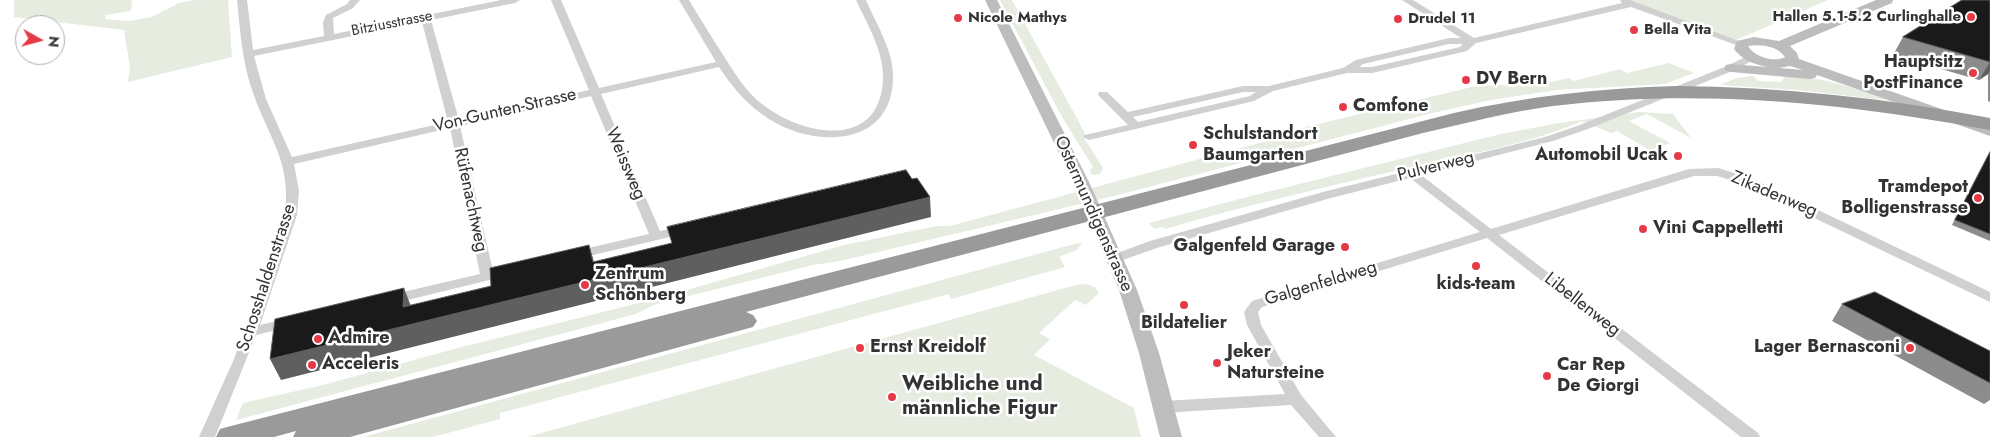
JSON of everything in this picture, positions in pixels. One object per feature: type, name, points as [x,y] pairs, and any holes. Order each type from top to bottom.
[{"type":"highway","points":[[231,437],[1416,129],[1507,108],[1604,95],[1713,92],[1830,100],[1929,113],[1990,124]]},
{"type":"highway","points":[[308,437],[1388,149],[1519,118],[1615,105],[1722,102],[1838,110],[1990,132]]},
{"type":"main road","name":"Ostermundigenstrasse","points":[[991,0],[1084,190],[1128,290],[1139,321],[1171,437]]},
{"type":"main road","points":[[1778,46],[1887,0]]},
{"type":"main road","points":[[1791,60],[1792,54],[1778,46],[1758,41],[1742,44],[1741,49],[1751,57],[1775,63],[1791,60],[1990,132]]},
{"type":"main road","points":[[1731,68],[1787,72],[1854,82]]},
{"type":"street","name":"Schosshaldenstrasse","points":[[207,437],[250,332],[290,215],[293,186],[287,162],[256,88],[248,54],[242,0]]},
{"type":"street","name":"Bitziusstrasse","points":[[329,36],[329,17],[350,6],[355,0]]},
{"type":"street","name":"Bitziusstrasse","points":[[248,54],[425,17],[460,5],[514,0]]},
{"type":"street","name":"Weissweg","points":[[556,0],[656,236]]},
{"type":"street","points":[[684,0],[736,84],[750,99],[766,113],[786,124],[806,132],[826,135],[846,134],[860,128],[872,120],[881,108],[886,95],[888,80],[882,50],[860,0]]},
{"type":"street","points":[[1407,0],[1473,41]]},
{"type":"street","points":[[1620,0],[1742,44]]},
{"type":"street","points":[[1125,116],[1243,89],[1269,89],[1347,70],[1365,71],[1381,68],[1463,49],[1473,41],[1632,4]]},
{"type":"street","name":"Rüfenachtweg","points":[[425,17],[454,123],[487,276]]},
{"type":"street","name":"Pulverweg","points":[[1110,252],[1155,244],[1411,173],[1549,139],[1731,68],[1751,57]]},
{"type":"street","name":"Von-Gunten-Strasse","points":[[287,162],[723,63]]},
{"type":"street","points":[[1089,137],[1254,98],[1269,89]]},
{"type":"street","points":[[1103,94],[1136,126]]},
{"type":"street","name":"Zikadenweg","points":[[1489,233],[1688,173],[1718,172],[1747,181],[1792,201],[1990,297]]},
{"type":"street","name":"Libellenweg","points":[[1411,173],[1752,437]]},
{"type":"street","points":[[566,258],[693,227]]},
{"type":"street","name":"Galgenfeldweg","points":[[1328,437],[1296,399],[1252,322],[1251,312],[1254,306],[1489,233]]},
{"type":"street","points":[[381,302],[522,268]]},
{"type":"street","points":[[250,332],[304,320]]},
{"type":"street","points":[[1163,407],[1296,399]]},
{"type":"shaded area","points":[[14,0],[132,0],[131,11],[106,15],[105,19],[129,21],[152,17],[179,3],[194,0],[228,0],[232,57],[128,82],[130,67],[124,30],[65,23],[65,15],[15,15],[14,17]]},
{"type":"shaded area","points":[[1000,0],[1012,0],[1086,135],[1084,138],[1103,168],[1100,174],[1092,175],[1090,170],[1093,167],[1062,117]]},
{"type":"shaded area","points":[[1628,0],[1828,0],[1736,40]]},
{"type":"shaded area","points":[[1669,63],[1694,73],[1665,84],[1556,90],[1491,100],[1432,113],[1110,197],[840,261],[813,265],[653,305],[636,314],[236,420],[243,403],[323,385],[458,348],[655,299],[844,245],[937,226],[950,226],[1282,137],[1293,130],[1480,85],[1525,84],[1569,78],[1574,81],[1620,69],[1627,73]]},
{"type":"shaded area","points":[[1753,76],[1758,81],[1781,82],[1785,76],[1824,81],[1887,100],[1798,90],[1720,85],[1736,78]]},
{"type":"shaded area","points":[[1639,112],[1673,114],[1691,138],[1647,114],[1629,121],[1670,143],[1649,150],[1617,131],[1611,133],[1582,121],[1563,129],[1505,146],[1295,195],[1165,229],[1162,227],[1154,229],[1149,223],[1501,134],[1559,123]]},
{"type":"shaded area","points":[[1082,242],[1077,250],[1059,257],[1065,267],[951,299],[949,294],[500,413],[500,419],[433,437],[363,437]]},
{"type":"shaded area","points":[[1085,284],[1095,287],[1099,293],[1086,305],[1075,300],[1039,333],[1050,339],[1034,355],[1134,408],[1141,437],[527,437],[1076,285]]},
{"type":"building","points":[[1962,0],[1990,0],[1990,62],[1903,37]]},
{"type":"building","name":"Tramdepot Bolligenstrasse","points":[[1990,152],[1990,234],[1955,220]]},
{"type":"building","points":[[906,170],[912,179],[917,178],[930,197],[270,359],[275,319],[404,288],[403,307],[491,286],[490,268],[589,245],[593,262],[672,243],[667,227]]},
{"type":"building","points":[[1875,292],[1990,351],[1990,383],[1842,304]]},
{"type":"place","name":"Hallen 5.1-5.2 Curlinghalle","points":[[1971,17]]},
{"type":"place","name":"Nicole Mathys","points":[[958,18]]},
{"type":"place","name":"Drudel 11","points":[[1398,19]]},
{"type":"place","name":"Bella Vita","points":[[1634,30]]},
{"type":"place","name":"Hauptsitz PostFinance","points":[[1973,73]]},
{"type":"place","name":"DV Bern","points":[[1466,80]]},
{"type":"place","name":"Comfone","points":[[1343,107]]},
{"type":"place","name":"Schulstandort Baumgarten","points":[[1193,145]]},
{"type":"place","name":"Automobil Ucak","points":[[1678,156]]},
{"type":"place","name":"Tramdepot Bolligenstrasse","points":[[1978,198]]},
{"type":"place","name":"Vini Cappelletti","points":[[1643,229]]},
{"type":"place","name":"Galgenfeld Garage","points":[[1345,247]]},
{"type":"place","name":"kids-team","points":[[1476,266]]},
{"type":"place","name":"Zentrum Schönberg","points":[[585,285]]},
{"type":"place","name":"Bildatelier","points":[[1184,305]]},
{"type":"place","name":"Admire","points":[[318,339]]},
{"type":"place","name":"Ernst Kreidolf","points":[[860,348]]},
{"type":"place","name":"Lager Bernasconi","points":[[1910,348]]},
{"type":"place","name":"Jeker Natursteine","points":[[1217,363]]},
{"type":"place","name":"Acceleris","points":[[312,365]]},
{"type":"place","name":"Car Rep De Giorgi","points":[[1547,376]]},
{"type":"place","name":"Weibliche und männliche Figur","points":[[892,397]]}]
